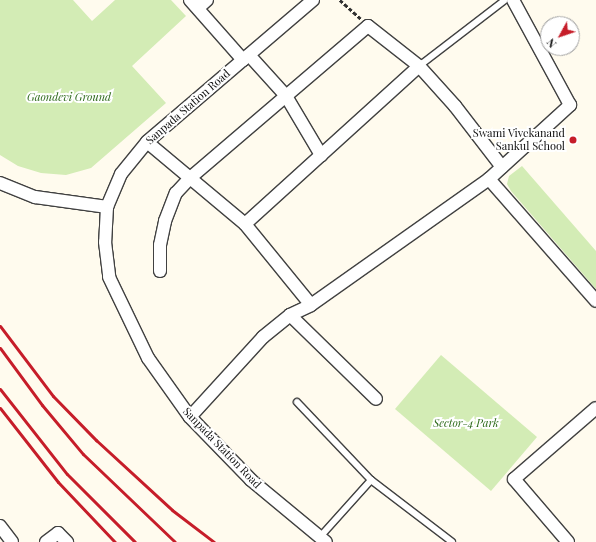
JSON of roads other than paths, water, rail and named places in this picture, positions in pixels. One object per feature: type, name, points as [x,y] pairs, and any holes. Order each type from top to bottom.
[{"type":"street","points":[[207,0],[194,4],[286,96],[321,155]]},
{"type":"street","name":"Sanpada Station Road","points":[[313,0],[147,142],[121,174],[107,207],[105,242],[109,277],[148,358],[190,417],[251,480],[322,540]]},
{"type":"street","points":[[190,417],[263,337],[290,315],[312,305],[489,179],[570,105],[512,0]]},
{"type":"street","points":[[160,270],[160,245],[165,221],[176,193],[190,178],[368,26],[420,66],[455,106],[502,167]]},
{"type":"street","points":[[245,224],[420,66]]},
{"type":"street","points":[[147,142],[245,224],[312,305]]},
{"type":"street","points":[[489,179],[596,301]]},
{"type":"street","points":[[0,183],[35,197],[107,207]]},
{"type":"street","points":[[290,315],[376,399]]},
{"type":"street","points":[[568,542],[514,479],[596,408]]},
{"type":"street","points":[[0,526],[12,542]]},
{"type":"street","points":[[46,542],[58,534],[67,542]]},
{"type":"lane","points":[[420,66],[505,0]]},
{"type":"lane","points":[[297,402],[371,480],[452,542]]},
{"type":"lane","points":[[322,540],[371,480]]},
{"type":"railway","points":[[0,326],[53,396],[96,440],[172,510],[214,542]]},
{"type":"railway","points":[[0,348],[42,405],[83,454],[175,542]]},
{"type":"railway","points":[[0,389],[67,474],[135,542]]},
{"type":"railway","points":[[0,408],[58,482],[115,542]]},
{"type":"place","name":"Swami Vivekanand Sankul School","points":[[573,140]]},
{"type":"park label","name":"Gaondevi Ground","points":[[69,97]]},
{"type":"park label","name":"Sector-4 Park","points":[[466,423]]}]
